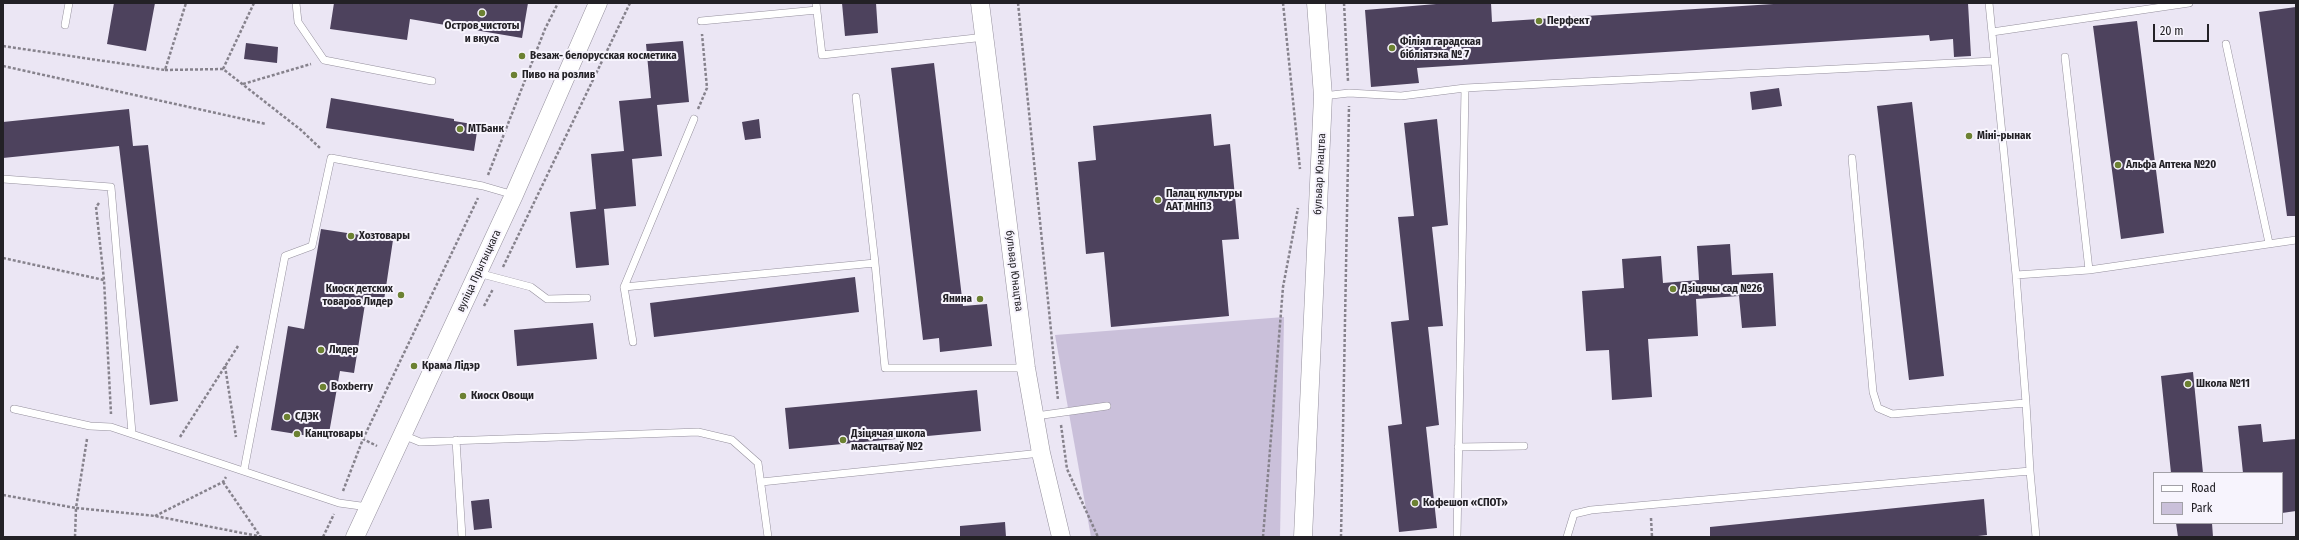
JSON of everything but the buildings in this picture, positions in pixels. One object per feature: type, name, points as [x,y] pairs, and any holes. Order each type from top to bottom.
[{"type":"street","name":"вуліца Прытыцкага","points":[[355,537],[514,195],[598,3]]},
{"type":"street","name":"бульвар Юнацтва","points":[[980,3],[1026,368],[1041,453],[1061,537]]},
{"type":"street","name":"бульвар Юнацтва","points":[[1303,537],[1324,96],[1316,3]]},
{"type":"lane","points":[[65,25],[69,3]]},
{"type":"lane","points":[[296,3],[298,22],[324,60],[432,82]]},
{"type":"lane","points":[[1989,3],[1993,61],[2016,275],[2036,537]]},
{"type":"lane","points":[[1992,32],[2188,3]]},
{"type":"lane","points":[[701,21],[816,7],[822,55],[985,37]]},
{"type":"lane","points":[[2226,44],[2269,243]]},
{"type":"lane","points":[[2065,57],[2089,270]]},
{"type":"lane","points":[[1324,96],[1349,93],[1400,96],[1465,88],[1993,61]]},
{"type":"lane","points":[[1457,537],[1465,88]]},
{"type":"lane","points":[[856,97],[875,263],[885,368],[1026,368]]},
{"type":"lane","points":[[633,342],[624,287],[694,119]]},
{"type":"lane","points":[[244,470],[285,256],[312,246],[331,158],[483,186],[514,195]]},
{"type":"lane","points":[[1852,158],[1873,392],[1878,408],[1892,414],[2026,403]]},
{"type":"lane","points":[[3,179],[110,187],[132,433]]},
{"type":"lane","points":[[2016,275],[2089,270],[2296,240]]},
{"type":"lane","points":[[624,287],[875,263]]},
{"type":"lane","points":[[478,273],[531,287],[547,299],[587,298]]},
{"type":"lane","points":[[1035,416],[1107,406]]},
{"type":"lane","points":[[14,409],[90,426],[111,427],[174,446],[339,503],[368,507]]},
{"type":"lane","points":[[403,435],[420,442],[698,432],[732,440],[758,463],[768,537]]},
{"type":"lane","points":[[456,440],[462,537]]},
{"type":"lane","points":[[1458,447],[1524,446]]},
{"type":"lane","points":[[761,482],[1041,453]]},
{"type":"lane","points":[[1566,537],[1574,514],[1591,510],[2030,471]]},
{"type":"path","points":[[165,70],[186,3]]},
{"type":"path","points":[[223,69],[254,3]]},
{"type":"path","points":[[364,439],[483,186],[545,29],[558,3]]},
{"type":"path","points":[[1018,3],[1059,412],[1068,469],[1098,537]]},
{"type":"path","points":[[1283,3],[1300,172]]},
{"type":"path","points":[[1341,537],[1349,93],[1344,3]]},
{"type":"path","points":[[694,119],[707,88],[701,21]]},
{"type":"path","points":[[3,46],[165,70],[223,69],[301,130],[331,158]]},
{"type":"path","points":[[243,84],[324,60]]},
{"type":"path","points":[[3,66],[266,124]]},
{"type":"path","points":[[110,187],[96,207],[104,280],[111,427]]},
{"type":"path","points":[[1263,537],[1283,287],[1299,203]]},
{"type":"path","points":[[3,258],[104,280]]},
{"type":"path","points":[[174,446],[238,346]]},
{"type":"path","points":[[75,537],[76,508],[90,426]]},
{"type":"path","points":[[223,482],[262,537]]},
{"type":"path","points":[[3,496],[76,508],[155,516],[262,537]]},
{"type":"path","points":[[1650,504],[1652,537]]},
{"type":"green space","points":[[1284,317],[1280,537],[1091,537],[1055,335]]},
{"type":"place","name":"Остров чистоты и вкуса","points":[[482,13]]},
{"type":"place","name":"Перфект","points":[[1539,21]]},
{"type":"place","name":"Філіял гарадская бібліятэка № 7","points":[[1392,48]]},
{"type":"place","name":"Везаж- белорусская косметика","points":[[522,56]]},
{"type":"place","name":"Пиво на розлив","points":[[514,75]]},
{"type":"place","name":"МТБанк","points":[[460,129]]},
{"type":"place","name":"Міні-рынак","points":[[1969,136]]},
{"type":"place","name":"Альфа Аптека №20","points":[[2118,165]]},
{"type":"place","name":"Палац культуры ААТ МНПЗ","points":[[1158,200]]},
{"type":"place","name":"Хозтовары","points":[[351,236]]},
{"type":"place","name":"Дзіцячы сад №26","points":[[1673,289]]},
{"type":"place","name":"Киоск детских товаров Лидер","points":[[401,295]]},
{"type":"place","name":"Янина","points":[[980,299]]},
{"type":"place","name":"Лидер","points":[[321,350]]},
{"type":"place","name":"Крама Лідэр","points":[[414,366]]},
{"type":"place","name":"Школа №11","points":[[2188,384]]},
{"type":"place","name":"Boxberry","points":[[323,387]]},
{"type":"place","name":"Киоск Овощи","points":[[463,396]]},
{"type":"place","name":"СДЭК","points":[[287,417]]},
{"type":"place","name":"Канцтовары","points":[[297,434]]},
{"type":"place","name":"Дзіцячая школа мастацтваў №2","points":[[843,440]]},
{"type":"place","name":"Кофешоп «СПОТ»","points":[[1415,503]]}]
